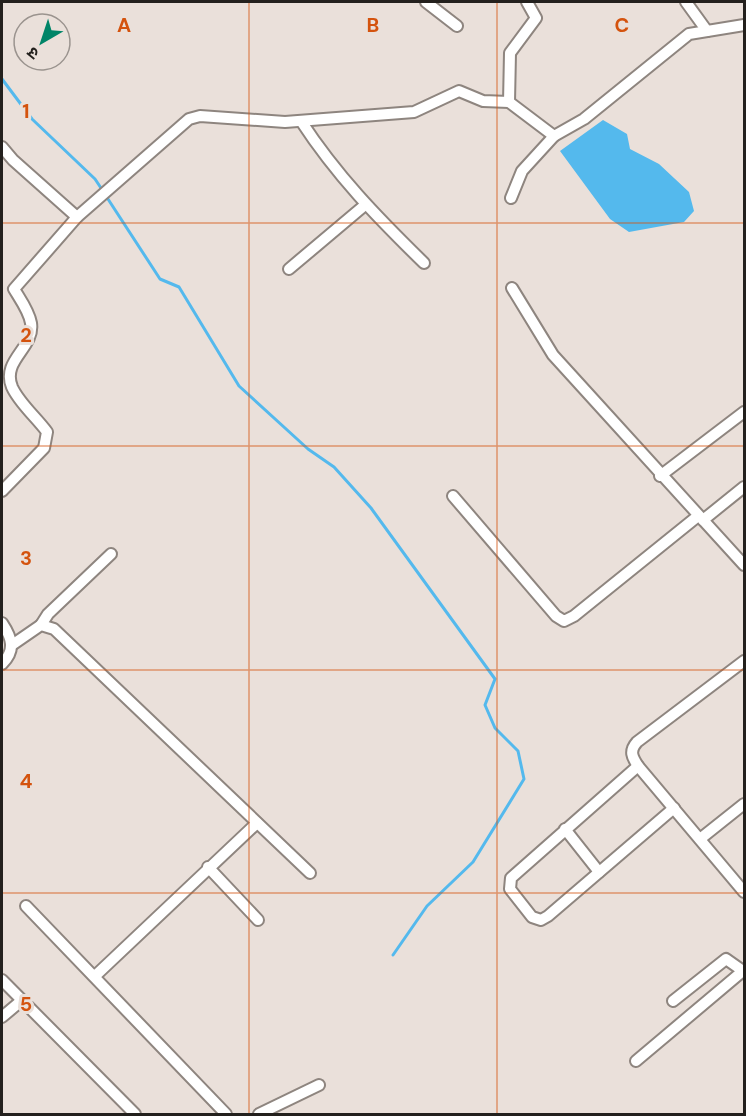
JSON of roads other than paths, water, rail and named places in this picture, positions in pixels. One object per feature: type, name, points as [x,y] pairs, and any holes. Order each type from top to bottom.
[{"type":"street","points":[[426,2],[457,26]]},
{"type":"street","points":[[509,102],[510,53],[536,18],[527,2]]},
{"type":"street","points":[[686,2],[707,31]]},
{"type":"street","points":[[511,198],[522,171],[554,136],[584,119],[689,34],[744,25]]},
{"type":"street","points":[[2,491],[44,448],[47,432],[13,389],[9,374],[11,364],[29,339],[31,326],[14,289],[77,217],[189,119],[200,116],[285,122],[414,112],[459,91],[483,100],[509,102],[554,136]]},
{"type":"street","points":[[301,121],[325,158],[365,205],[424,263]]},
{"type":"street","points":[[2,147],[13,160],[77,217]]},
{"type":"street","points":[[289,269],[365,205]]},
{"type":"street","points":[[512,288],[553,356],[660,476],[744,565]]},
{"type":"street","points":[[660,476],[744,412]]},
{"type":"street","points":[[453,496],[556,616],[564,621],[574,616],[700,518],[744,487]]},
{"type":"street","points":[[12,645],[41,625],[48,614],[111,554]]},
{"type":"street","points":[[2,623],[11,638],[12,645],[11,653],[2,664]]},
{"type":"street","points":[[41,625],[54,629],[91,662],[310,873]]},
{"type":"street","points":[[744,661],[637,742],[632,751],[632,758],[638,766],[744,892]]},
{"type":"street","points":[[638,766],[511,878],[510,890],[532,917],[542,920],[674,808]]},
{"type":"street","points":[[700,840],[744,804]]},
{"type":"street","points":[[95,976],[257,823]]},
{"type":"street","points":[[566,829],[599,872]]},
{"type":"street","points":[[208,867],[258,920]]},
{"type":"street","points":[[26,906],[226,1114]]},
{"type":"street","points":[[636,1061],[744,971],[726,959],[673,1001]]},
{"type":"street","points":[[2,980],[135,1114]]},
{"type":"street","points":[[2,1017],[21,1001]]},
{"type":"street","points":[[259,1114],[319,1085]]},
{"type":"water","points":[[603,120],[627,134],[630,149],[659,164],[689,192],[694,211],[684,222],[629,232],[610,219],[560,151]]},
{"type":"waterway","points":[[2,79],[32,119],[95,179],[103,191]]},
{"type":"waterway","points":[[106,196],[160,279],[179,287],[239,386],[308,449],[334,467],[371,508],[495,679],[485,705],[495,728],[518,751],[524,779],[473,862],[427,906],[393,955]]}]
